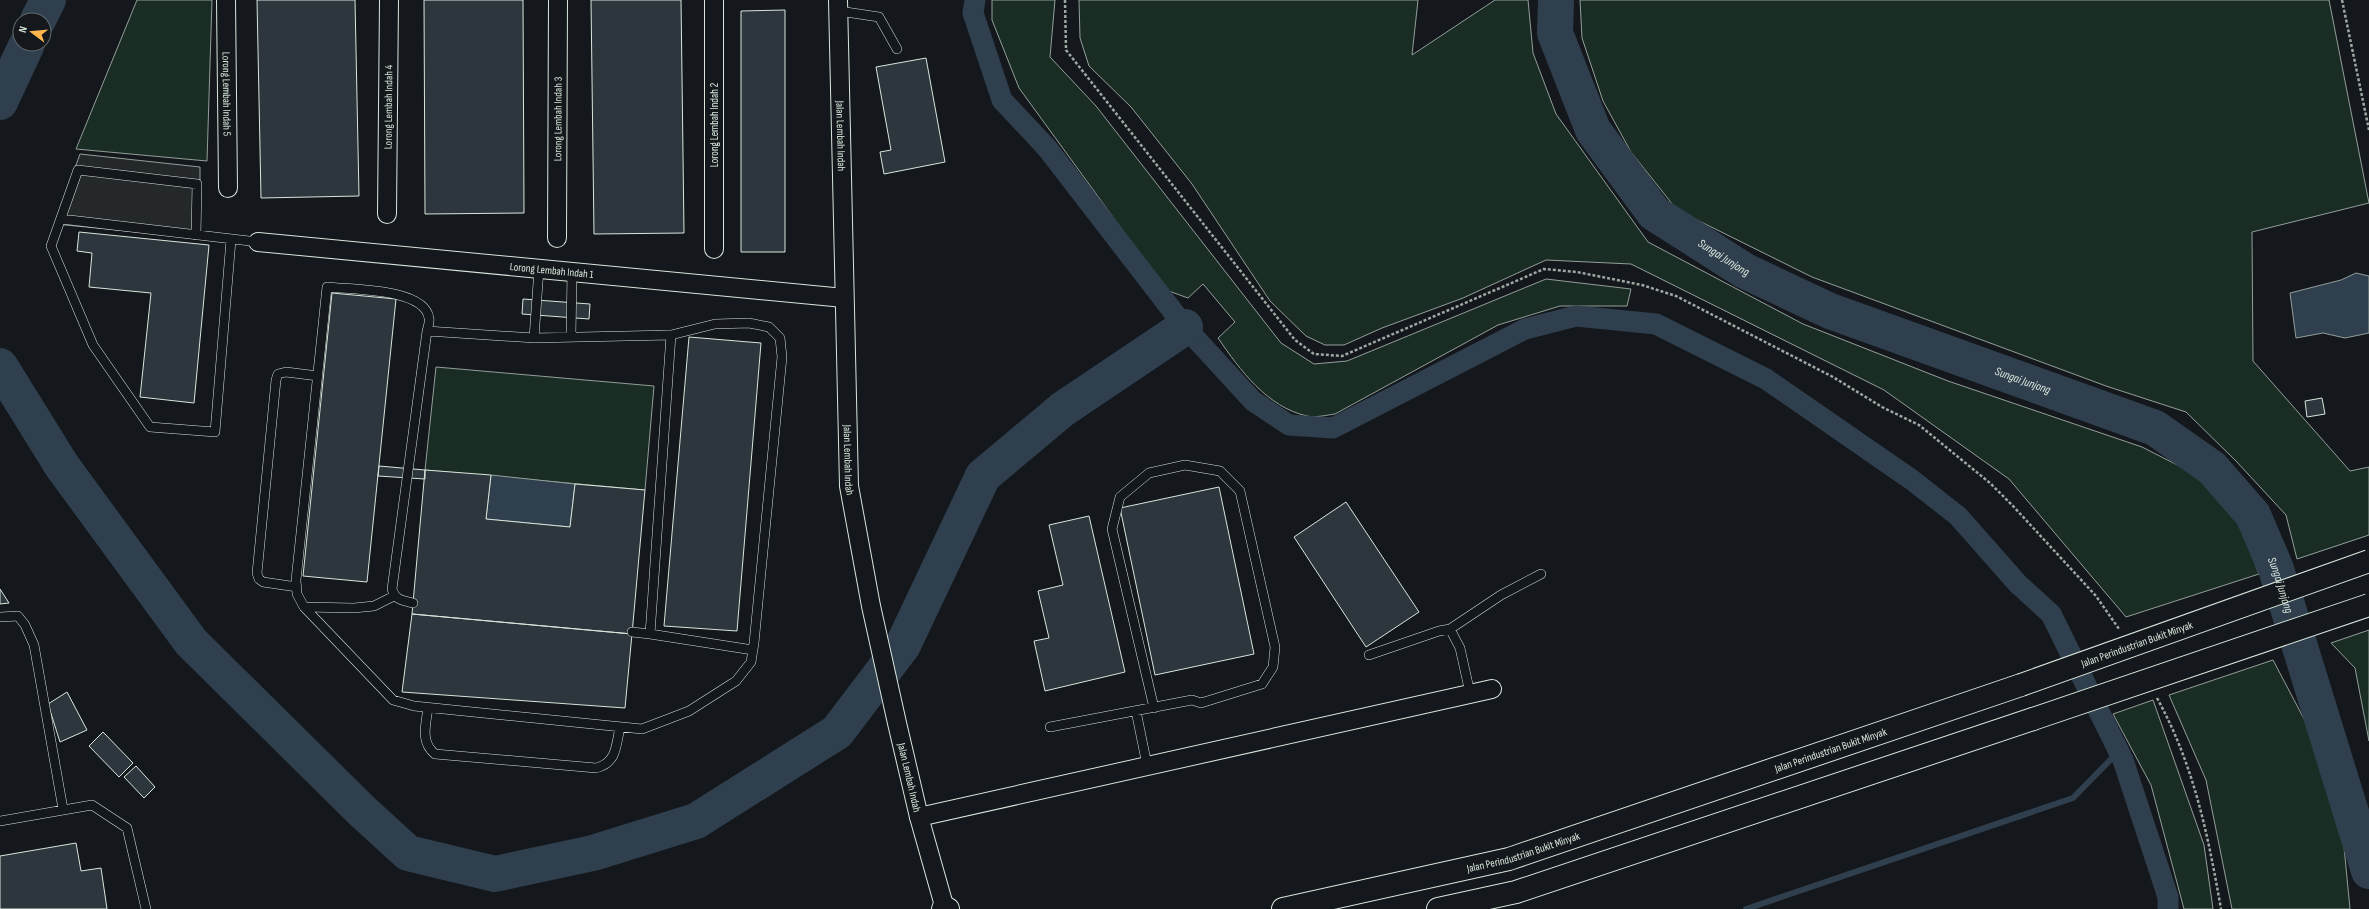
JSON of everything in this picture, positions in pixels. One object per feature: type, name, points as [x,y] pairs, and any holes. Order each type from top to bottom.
[{"type":"main road","name":"Jalan Perindustrian Bukit Minyak","points":[[1283,909],[1509,859],[2021,685],[2369,561]]},
{"type":"main road","points":[[1438,909],[1516,892],[2369,605]]},
{"type":"street","name":"Lorong Lembah Indah 5","points":[[226,0],[228,188]]},
{"type":"street","name":"Lorong Lembah Indah 4","points":[[387,214],[389,0]]},
{"type":"street","name":"Lorong Lembah Indah 3","points":[[557,238],[558,0]]},
{"type":"street","name":"Lorong Lembah Indah 2","points":[[714,0],[714,249]]},
{"type":"street","name":"Jalan Lembah Indah","points":[[838,6],[849,486],[871,606],[897,722],[919,817],[945,908]]},
{"type":"street","name":"Lorong Lembah Indah 1","points":[[258,242],[844,298]]},
{"type":"street","points":[[919,817],[1492,689]]},
{"type":"lane","points":[[838,6],[879,17],[897,49]]},
{"type":"lane","points":[[196,234],[198,184],[78,170],[51,246],[93,345],[150,427],[215,432],[231,240]]},
{"type":"lane","points":[[61,219],[258,242]]},
{"type":"lane","points":[[534,338],[539,269]]},
{"type":"lane","points":[[571,336],[572,272]]},
{"type":"lane","points":[[394,596],[392,589],[427,330],[430,319],[425,308],[414,300],[401,295],[327,288],[297,594],[304,607],[393,700],[428,708],[642,729],[689,710],[736,681],[750,662],[753,650],[782,357],[780,338],[769,327],[749,323],[715,324],[671,335],[534,338],[427,330]]},
{"type":"lane","points":[[650,634],[671,335]]},
{"type":"lane","points":[[297,587],[263,582],[259,579],[257,573],[276,380],[278,374],[286,372],[318,376]]},
{"type":"lane","points":[[1050,727],[1154,708],[1192,700],[1201,703],[1262,684],[1273,667],[1275,647],[1240,491],[1220,470],[1185,464],[1149,473],[1120,497],[1112,529],[1154,708]]},
{"type":"lane","points":[[1369,655],[1439,631],[1450,629],[1501,595],[1541,574]]},
{"type":"lane","points":[[304,607],[354,608],[374,606],[394,596],[413,603]]},
{"type":"lane","points":[[0,617],[18,616],[25,625],[34,645],[63,809]]},
{"type":"lane","points":[[1450,629],[1460,648],[1470,693]]},
{"type":"lane","points":[[632,632],[753,650]]},
{"type":"lane","points":[[428,708],[425,741],[429,749],[435,754],[596,768],[607,765],[612,759],[620,727]]},
{"type":"lane","points":[[1136,711],[1147,765]]},
{"type":"lane","points":[[0,821],[92,805],[127,828],[146,909]]},
{"type":"path","points":[[1065,0],[1066,50],[1294,340],[1314,354],[1342,356],[1544,270],[1577,272],[1642,285],[1676,296],[1833,377],[1882,407],[1919,425],[1990,483],[2014,506],[2096,596],[2121,633]]},
{"type":"path","points":[[2342,0],[2369,130]]},
{"type":"path","points":[[2154,693],[2185,757],[2199,797],[2221,909]]},
{"type":"green space","points":[[137,0],[212,0],[207,161],[76,149]]},
{"type":"green space","points":[[992,0],[1055,0],[1050,57],[1096,106],[1281,343],[1314,364],[1347,361],[1546,279],[1631,289],[1627,306],[1560,306],[1498,325],[1335,414],[1310,417],[1279,405],[1256,386],[1245,374],[1218,338],[1235,322],[1203,284],[1188,298],[1166,290],[1019,88],[992,20]]},
{"type":"green space","points":[[1079,0],[1418,0],[1412,55],[1495,0],[1528,0],[1533,53],[1556,114],[1648,242],[1803,324],[1948,381],[2142,447],[2197,475],[2236,515],[2259,574],[2126,617],[2009,479],[1884,390],[1631,264],[1546,260],[1463,298],[1382,328],[1344,345],[1325,345],[1306,336],[1270,301],[1192,184],[1131,107],[1089,66],[1080,38]]},
{"type":"green space","points":[[1580,0],[2329,0],[2369,203],[2252,232],[2253,361],[2350,471],[2369,467],[2369,535],[2297,559],[2286,515],[2236,461],[2186,412],[2106,386],[1812,277],[1677,210],[1631,152],[1603,101],[1582,38]]},
{"type":"green space","points":[[436,367],[654,386],[645,490],[425,470]]},
{"type":"green space","points":[[2369,630],[2369,741],[2355,668],[2331,643]]},
{"type":"green space","points":[[2273,660],[2323,755],[2342,826],[2350,909],[2232,909],[2206,780],[2169,695]]},
{"type":"green space","points":[[2153,700],[2204,845],[2213,909],[2184,909],[2151,785],[2113,714]]},
{"type":"shaded area","points":[[80,154],[200,167],[200,238],[55,224]]},
{"type":"water","points":[[2356,273],[2369,276],[2369,333],[2345,338],[2323,333],[2296,338],[2290,293],[2341,280]]},
{"type":"water","points":[[491,475],[575,484],[570,527],[486,519]]},
{"type":"building","points":[[257,0],[355,0],[359,196],[261,198]]},
{"type":"building","points":[[424,0],[523,0],[524,213],[425,214]]},
{"type":"building","points":[[591,0],[681,0],[684,233],[594,234]]},
{"type":"building","points":[[785,10],[785,252],[741,252],[741,11]]},
{"type":"building","points":[[926,58],[945,162],[884,174],[880,152],[891,150],[876,67]]},
{"type":"building","points":[[79,232],[209,245],[194,403],[140,397],[151,293],[89,287],[92,253],[77,251]]},
{"type":"building","points":[[332,293],[396,299],[367,582],[303,576]]},
{"type":"building","points":[[523,299],[590,304],[589,319],[522,314]]},
{"type":"building","points":[[689,337],[761,343],[737,631],[664,626]]},
{"type":"building","points":[[2322,398],[2325,414],[2307,417],[2305,401]]},
{"type":"building","points":[[379,466],[425,470],[425,479],[378,476]]},
{"type":"building","points":[[425,470],[491,475],[486,519],[570,527],[575,484],[645,490],[632,634],[412,614]]},
{"type":"building","points":[[1219,487],[1254,654],[1155,675],[1120,508]]},
{"type":"building","points":[[1346,502],[1419,612],[1366,647],[1294,537]]},
{"type":"building","points":[[1089,516],[1125,672],[1045,691],[1034,641],[1049,638],[1038,591],[1063,585],[1049,525]]},
{"type":"building","points":[[0,589],[9,603],[0,604]]},
{"type":"building","points":[[412,614],[632,634],[625,708],[402,692]]},
{"type":"building","points":[[67,692],[87,730],[60,742],[48,704]]},
{"type":"building","points":[[103,732],[133,763],[119,777],[89,746]]},
{"type":"building","points":[[136,766],[155,787],[144,798],[124,777]]},
{"type":"building","points":[[76,843],[81,871],[101,868],[107,909],[0,909],[0,856]]},
{"type":"waterway","points":[[42,12],[48,0]]},
{"type":"waterway","points":[[975,0],[973,13],[1002,100],[1047,148],[1185,327],[1253,401],[1289,425],[1333,428],[1525,329],[1576,316],[1656,324],[1766,379],[1912,480],[1958,516],[2018,584],[2051,614],[2123,760],[2168,897],[2168,909]]},
{"type":"waterway","name":"Sungai Junjong","points":[[1556,0],[1555,33],[1593,130],[1654,213],[1745,271],[1830,311],[2155,428],[2212,468],[2253,515],[2276,569],[2369,871]]},
{"type":"waterway","points":[[0,102],[23,52]]},
{"type":"waterway","points":[[0,366],[62,466],[191,642],[362,811],[408,853],[495,874],[593,853],[696,821],[837,732],[903,645],[983,476],[1063,409],[1185,327]]},
{"type":"waterway","points":[[1746,909],[2073,798],[2119,751]]}]
